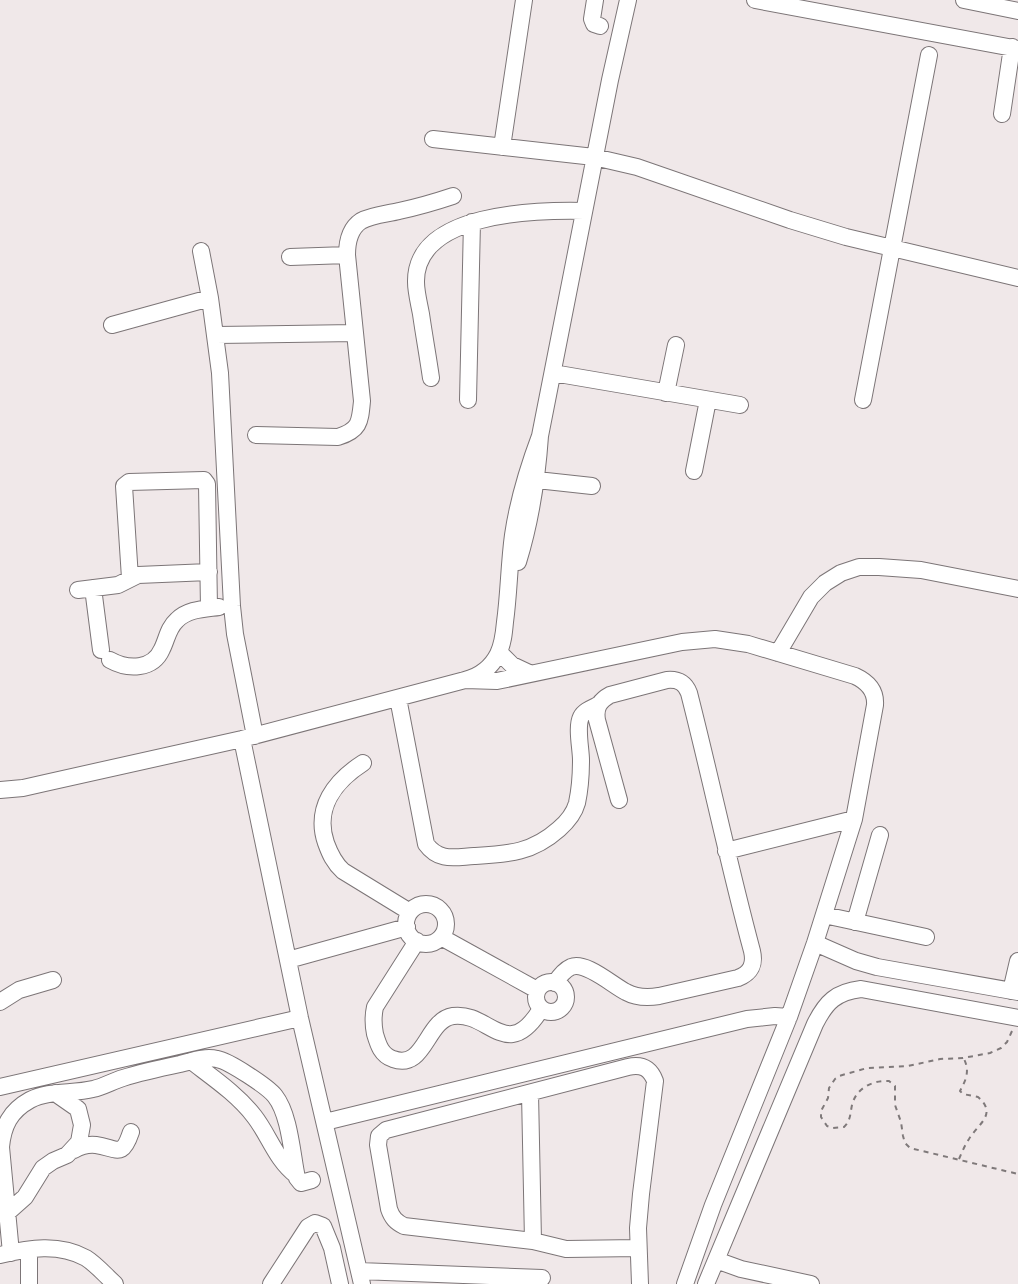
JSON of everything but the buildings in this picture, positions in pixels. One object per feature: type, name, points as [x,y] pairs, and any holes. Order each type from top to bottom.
[{"type":"street","points":[[502,147],[524,0]]},
{"type":"street","points":[[595,0],[592,19],[594,24],[600,26]]},
{"type":"street","points":[[509,587],[526,534],[537,480],[540,436],[594,157],[628,0]]},
{"type":"street","points":[[755,0],[1015,48],[1002,114]]},
{"type":"street","points":[[964,0],[1015,7]]},
{"type":"street","points":[[863,400],[929,55]]},
{"type":"street","points":[[433,139],[594,157],[637,167],[790,220],[892,249],[1018,278]]},
{"type":"street","points":[[256,435],[338,437],[350,433],[358,425],[362,401],[347,243],[352,231],[361,222],[453,196]]},
{"type":"street","points":[[431,378],[416,280],[421,259],[433,242],[472,222],[520,213],[584,211]]},
{"type":"street","points":[[468,400],[472,222]]},
{"type":"street","points":[[201,251],[216,335],[223,415],[232,606],[248,737],[300,1018],[360,1278],[542,1278]]},
{"type":"street","points":[[290,257],[347,256]]},
{"type":"street","points":[[112,325],[210,298]]},
{"type":"street","points":[[216,335],[355,333]]},
{"type":"street","points":[[666,393],[676,345]]},
{"type":"street","points":[[553,373],[740,405]]},
{"type":"street","points":[[694,471],[708,400]]},
{"type":"street","points":[[0,790],[45,783],[248,737],[465,680],[482,673],[499,652],[503,638],[518,507],[540,436]]},
{"type":"street","points":[[130,578],[124,489],[126,483],[201,479],[206,481],[209,608]]},
{"type":"street","points":[[537,480],[592,486]]},
{"type":"street","points":[[778,653],[811,597],[825,583],[841,573],[859,567],[921,570],[1018,589]]},
{"type":"street","points":[[209,572],[138,575],[118,584],[85,589],[106,655],[120,665],[140,667],[158,657],[171,627],[178,618],[188,612],[232,606]]},
{"type":"street","points":[[465,680],[498,681],[698,640],[732,641],[778,653],[855,676],[872,689],[875,705],[854,819],[824,915],[789,1017],[685,1284]]},
{"type":"street","points":[[499,652],[512,665],[529,673]]},
{"type":"street","points":[[397,698],[426,844],[440,857],[449,858],[501,854],[530,848],[543,842],[568,821],[577,805],[581,717],[610,695],[674,679],[686,687],[719,812],[726,851],[754,958],[753,965],[744,975],[647,998],[627,993],[583,966],[566,970],[555,983]]},
{"type":"street","points":[[598,705],[597,720],[619,800]]},
{"type":"street","points":[[363,763],[349,773],[326,801],[322,818],[324,836],[335,863],[343,871],[409,919]]},
{"type":"street","points":[[726,851],[854,819]]},
{"type":"street","points":[[855,922],[880,835]]},
{"type":"street","points":[[417,906],[435,906],[442,912],[446,929],[441,937],[425,944],[410,935],[409,919],[417,906]]},
{"type":"street","points":[[824,915],[926,937]]},
{"type":"street","points":[[288,960],[409,919]]},
{"type":"street","points":[[441,937],[537,990]]},
{"type":"street","points":[[416,941],[375,1007],[375,1031],[379,1046],[385,1055],[394,1060],[414,1056],[422,1049],[435,1028],[447,1018],[463,1016],[505,1034],[525,1029],[541,1009]]},
{"type":"street","points":[[815,943],[877,967],[1014,991],[1018,961]]},
{"type":"street","points":[[0,1002],[19,990],[53,980]]},
{"type":"street","points":[[548,982],[555,983],[564,990],[565,1002],[558,1011],[541,1009],[537,1003],[537,990],[548,982]]},
{"type":"street","points":[[706,1284],[815,1024],[828,1003],[849,990],[861,989],[1017,1018]]},
{"type":"street","points":[[325,1122],[747,1019],[789,1017]]},
{"type":"street","points":[[0,1087],[300,1018]]},
{"type":"street","points":[[115,1284],[88,1259],[70,1251],[49,1248],[6,1254],[7,1213],[2,1131],[18,1108],[29,1100],[42,1095],[95,1089],[130,1076],[191,1061],[218,1059],[269,1089],[277,1098],[283,1108],[298,1181],[301,1183],[312,1180]]},
{"type":"street","points":[[191,1061],[236,1097],[253,1115],[283,1164],[296,1175]]},
{"type":"street","points":[[638,1248],[575,1250],[533,1241],[404,1226],[391,1217],[379,1136],[386,1130],[637,1065],[645,1067],[652,1073],[655,1081],[640,1194],[640,1284]]},
{"type":"street","points":[[78,1109],[85,1097],[95,1089]]},
{"type":"street","points":[[55,1093],[78,1109],[82,1134],[74,1150]]},
{"type":"street","points":[[530,1093],[533,1241]]},
{"type":"street","points":[[7,1213],[25,1197],[43,1168],[53,1161],[87,1145],[118,1150],[127,1143],[131,1132]]},
{"type":"street","points":[[723,1181],[746,1188]]},
{"type":"street","points":[[271,1284],[308,1227],[315,1223],[323,1226],[329,1239],[340,1284]]},
{"type":"street","points":[[29,1250],[29,1284]]},
{"type":"street","points":[[716,1260],[741,1269],[811,1284]]},
{"type":"path","points":[[1017,1018],[1011,1035],[1001,1048],[990,1053],[908,1066],[874,1067],[844,1074],[832,1083],[821,1117],[827,1126],[844,1127],[850,1119],[852,1104],[860,1090],[866,1085],[890,1081],[895,1086],[895,1105],[900,1115],[905,1143],[910,1148],[1018,1174]]},
{"type":"path","points":[[959,1160],[968,1140],[983,1123],[986,1112],[978,1097],[960,1091],[967,1076],[963,1058]]}]
